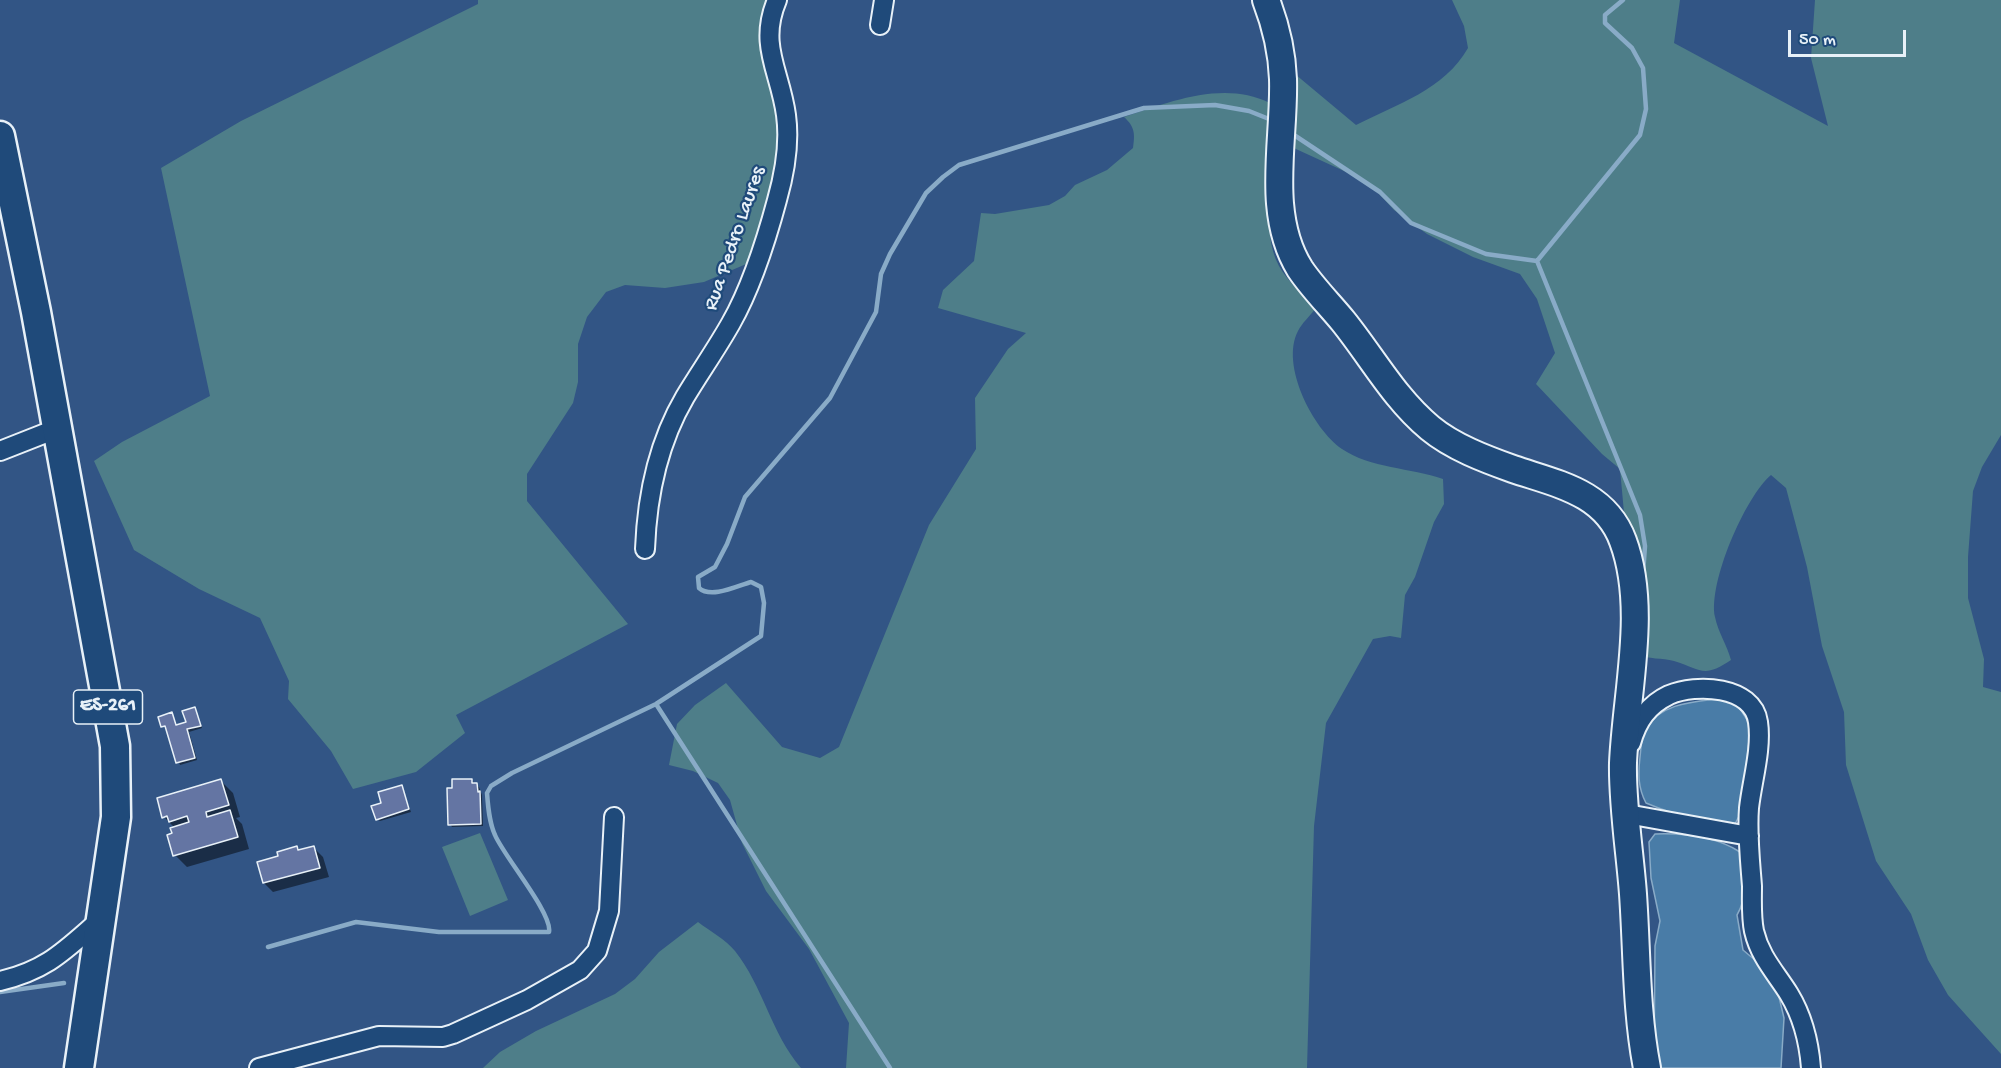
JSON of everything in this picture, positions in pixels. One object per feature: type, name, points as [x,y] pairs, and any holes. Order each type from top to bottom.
[{"type":"main road","name":"ES-261","points":[[0,136],[115,746],[116,817],[79,1068]]},
{"type":"street","name":"Rua Pedro Laures","points":[[645,549],[647,504],[665,437],[684,399],[744,299],[777,200],[787,157],[788,136],[784,104],[768,31],[777,0]]},
{"type":"street","points":[[880,25],[884,0]]},
{"type":"street","points":[[1266,0],[1274,21],[1282,60],[1282,222],[1290,250],[1301,271],[1346,324],[1378,371],[1429,427],[1444,438],[1469,450],[1512,468],[1582,492],[1611,518],[1622,538],[1632,570],[1635,608],[1623,767],[1647,1068]]},
{"type":"street","points":[[0,451],[56,429]]},
{"type":"street","points":[[1623,767],[1636,724],[1660,700],[1673,693],[1713,689],[1736,694],[1753,707],[1758,721],[1749,836],[1752,919],[1760,951],[1796,1006],[1810,1049],[1811,1068]]},
{"type":"street","points":[[1627,814],[1749,836]]},
{"type":"street","points":[[259,1068],[379,1036],[443,1037],[453,1034],[527,1000],[580,970],[597,951],[605,932],[609,911],[614,818]]},
{"type":"street","points":[[0,981],[36,970],[51,962],[102,918]]},
{"type":"green space","points":[[478,0],[786,0],[775,31],[793,111],[796,163],[777,233],[765,256],[704,282],[665,288],[625,285],[606,292],[587,317],[578,344],[578,382],[573,403],[527,474],[527,501],[628,624],[456,715],[465,733],[416,772],[353,789],[331,751],[288,699],[289,681],[260,618],[199,589],[134,550],[94,461],[122,442],[210,396],[161,168],[241,121],[478,4]]},
{"type":"green space","points":[[1452,0],[1680,0],[1674,43],[1828,126],[1811,58],[1815,0],[2001,0],[2001,435],[1982,467],[1973,491],[1968,557],[1968,598],[1984,659],[1983,687],[2001,692],[2001,1054],[1948,995],[1928,960],[1911,914],[1876,861],[1846,765],[1844,712],[1822,646],[1807,567],[1786,488],[1771,475],[1761,486],[1740,521],[1723,563],[1714,602],[1715,617],[1731,660],[1722,666],[1702,671],[1674,661],[1637,655],[1620,469],[1602,454],[1536,384],[1555,353],[1537,299],[1520,274],[1473,257],[1427,234],[1394,210],[1368,182],[1285,144],[1274,190],[1270,236],[1273,251],[1282,272],[1315,309],[1298,331],[1294,345],[1293,361],[1302,395],[1320,427],[1342,449],[1378,464],[1443,479],[1444,504],[1434,522],[1415,577],[1405,595],[1401,638],[1390,636],[1373,639],[1326,723],[1314,826],[1307,1068],[846,1068],[849,1023],[809,949],[766,891],[742,843],[730,800],[718,783],[693,771],[669,765],[677,724],[695,705],[726,683],[782,747],[820,758],[839,747],[929,525],[976,449],[975,398],[1008,349],[1026,333],[938,308],[943,290],[974,261],[981,213],[995,214],[1049,205],[1065,196],[1075,185],[1107,170],[1133,148],[1133,131],[1124,117],[1178,100],[1215,93],[1252,96],[1270,103],[1277,59],[1356,125],[1433,85],[1458,63],[1468,48],[1464,26]]},
{"type":"green space","points":[[480,833],[508,900],[470,916],[442,847]]},
{"type":"green space","points":[[698,922],[727,943],[745,965],[782,1040],[801,1068],[483,1068],[500,1052],[536,1031],[615,994],[635,979],[659,952]]},
{"type":"water","points":[[1716,699],[1737,704],[1751,726],[1740,814],[1735,824],[1700,821],[1646,803],[1639,781],[1642,739],[1645,729],[1652,721],[1668,709],[1696,701]]},
{"type":"water","points":[[1655,834],[1677,834],[1710,839],[1740,852],[1745,884],[1743,901],[1737,915],[1743,950],[1762,966],[1779,997],[1784,1018],[1781,1068],[1654,1068],[1655,946],[1660,921],[1651,878],[1649,842]]},
{"type":"building","points":[[195,707],[201,726],[187,729],[195,758],[176,763],[165,726],[161,727],[158,717],[172,712],[176,725],[186,722],[182,711]]},
{"type":"building","points":[[221,779],[229,805],[206,812],[207,817],[230,810],[238,837],[173,856],[167,835],[172,833],[170,828],[189,822],[187,816],[169,822],[167,816],[162,818],[157,798]]},
{"type":"building","points":[[452,779],[472,779],[472,783],[477,783],[478,792],[480,791],[481,824],[448,825],[447,788],[452,788]]},
{"type":"building","points":[[402,785],[409,809],[376,820],[371,806],[381,803],[378,792]]},
{"type":"building","points":[[297,846],[298,850],[314,846],[320,868],[263,883],[257,862],[278,856],[277,852]]},
{"type":"waterway","points":[[1537,261],[1640,135],[1646,109],[1643,68],[1632,48],[1605,23],[1605,15],[1623,0]]},
{"type":"waterway","points":[[268,947],[356,922],[439,932],[549,932],[548,923],[536,899],[495,835],[490,819],[487,793],[491,786],[512,773],[656,704],[761,636],[764,603],[761,587],[751,582],[724,591],[710,592],[699,588],[698,577],[715,567],[727,544],[745,497],[830,398],[876,312],[881,274],[890,254],[926,193],[959,165],[1144,108],[1215,105],[1249,111],[1269,119]]},
{"type":"waterway","points":[[1294,135],[1380,192],[1411,223],[1486,254],[1537,261]]},
{"type":"waterway","points":[[1537,261],[1640,515],[1645,546],[1643,574]]},
{"type":"waterway","points":[[656,704],[890,1068]]},
{"type":"waterway","points":[[0,992],[64,983]]}]
